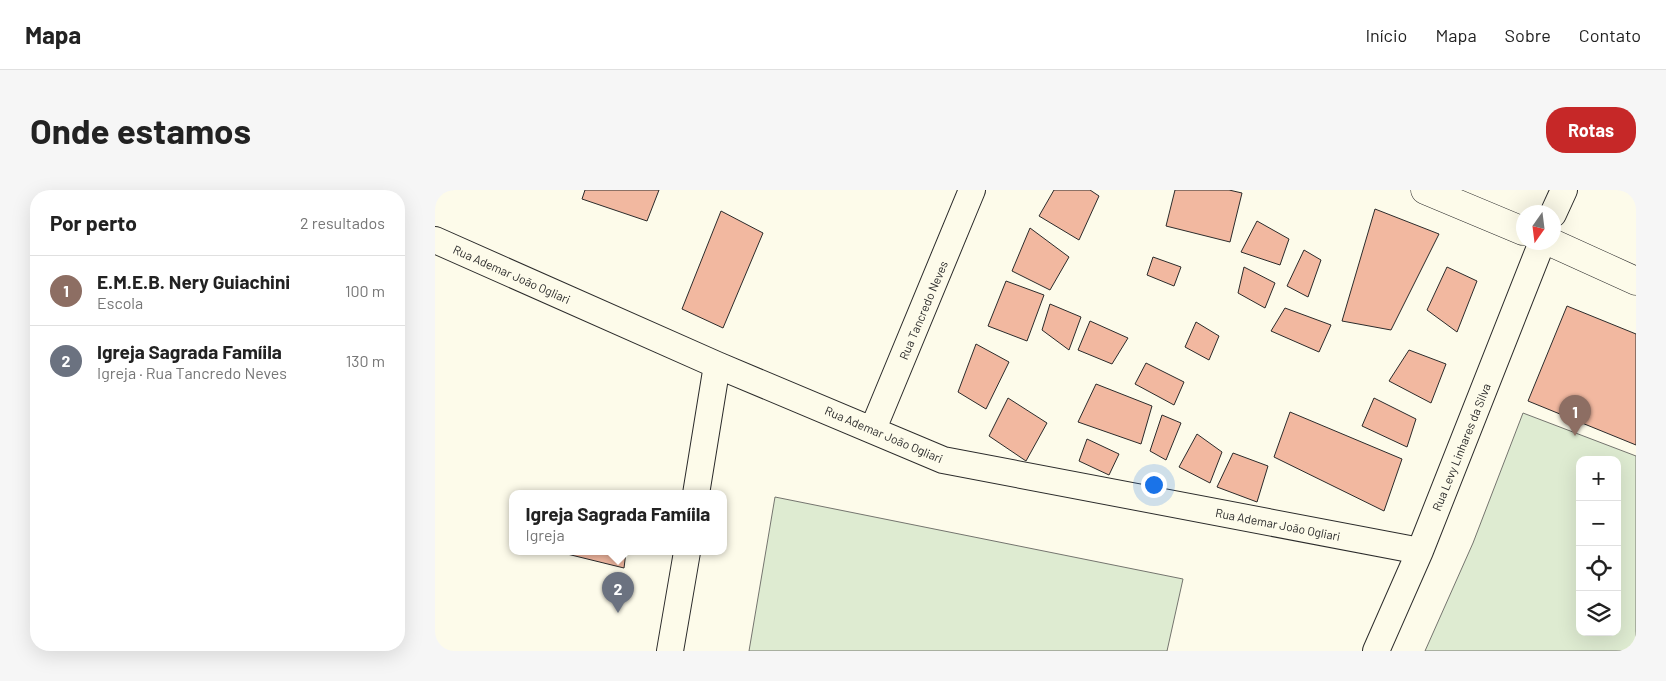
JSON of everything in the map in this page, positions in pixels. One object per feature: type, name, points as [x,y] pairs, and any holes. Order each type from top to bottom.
[{"type":"street","name":"Rua Tancredo Neves","points":[[873,429],[973,190]]},
{"type":"street","points":[[1425,190],[1516,228]]},
{"type":"street","points":[[1557,205],[1564,190]]},
{"type":"street","name":"Rua Ademar João Ogliari","points":[[435,240],[717,365],[943,460],[1420,550]]},
{"type":"street","points":[[1561,247],[1636,281]]},
{"type":"street","name":"Rua Levy Linhares da Silva","points":[[1376,651],[1420,550],[1539,250]]},
{"type":"street","points":[[697,490],[717,365]]},
{"type":"street","points":[[671,651],[687,555]]},
{"type":"green space","points":[[1523,413],[1636,456],[1636,651],[1425,651],[1473,543]]},
{"type":"green space","points":[[775,497],[1183,579],[1167,651],[749,651]]},
{"type":"building","points":[[585,190],[659,190],[647,221],[582,199]]},
{"type":"building","points":[[1054,190],[1090,190],[1099,196],[1079,240],[1039,216]]},
{"type":"building","points":[[1175,190],[1229,190],[1242,193],[1230,242],[1166,226]]},
{"type":"building","points":[[1375,209],[1439,234],[1391,330],[1342,321]]},
{"type":"building","points":[[721,211],[763,233],[723,328],[682,309]]},
{"type":"building","points":[[1257,221],[1289,239],[1280,265],[1241,252]]},
{"type":"building","points":[[1030,228],[1069,257],[1050,290],[1012,271]]},
{"type":"building","points":[[1304,250],[1321,260],[1308,297],[1287,286]]},
{"type":"building","points":[[1153,257],[1181,267],[1174,286],[1147,275]]},
{"type":"building","points":[[1244,267],[1275,283],[1265,308],[1238,293]]},
{"type":"building","points":[[1447,267],[1477,281],[1457,332],[1427,310]]},
{"type":"building","points":[[1006,281],[1044,295],[1027,341],[988,326]]},
{"type":"building","points":[[1050,304],[1081,317],[1069,350],[1042,330]]},
{"type":"building","points":[[1567,306],[1636,334],[1636,445],[1528,401]]},
{"type":"building","points":[[1285,308],[1331,325],[1319,352],[1271,331]]},
{"type":"building","points":[[1090,321],[1128,338],[1112,364],[1078,350]]},
{"type":"building","points":[[1196,322],[1219,336],[1209,360],[1185,347]]},
{"type":"building","points":[[976,344],[1009,362],[986,409],[958,392]]},
{"type":"building","points":[[1409,350],[1446,364],[1431,403],[1389,381]]},
{"type":"building","points":[[1146,363],[1184,382],[1174,405],[1135,384]]},
{"type":"building","points":[[1096,384],[1152,406],[1141,444],[1078,422]]},
{"type":"building","points":[[1008,398],[1047,423],[1026,461],[989,436]]},
{"type":"building","points":[[1374,398],[1416,419],[1407,447],[1362,426]]},
{"type":"building","points":[[1290,412],[1402,459],[1384,511],[1274,457]]},
{"type":"building","points":[[1162,415],[1181,423],[1166,460],[1150,451]]},
{"type":"building","points":[[1197,434],[1222,452],[1210,483],[1179,467]]},
{"type":"building","points":[[1087,439],[1119,454],[1109,475],[1079,461]]},
{"type":"building","points":[[1233,453],[1268,466],[1257,502],[1217,487]]},
{"type":"building","points":[[571,555],[626,555],[624,568]]},
{"type":"place","name":"E.M.E.B. Nery Guiachini","points":[[1575,436]]},
{"type":"place","name":"Igreja Sagrada Famíila","points":[[618,613]]}]
